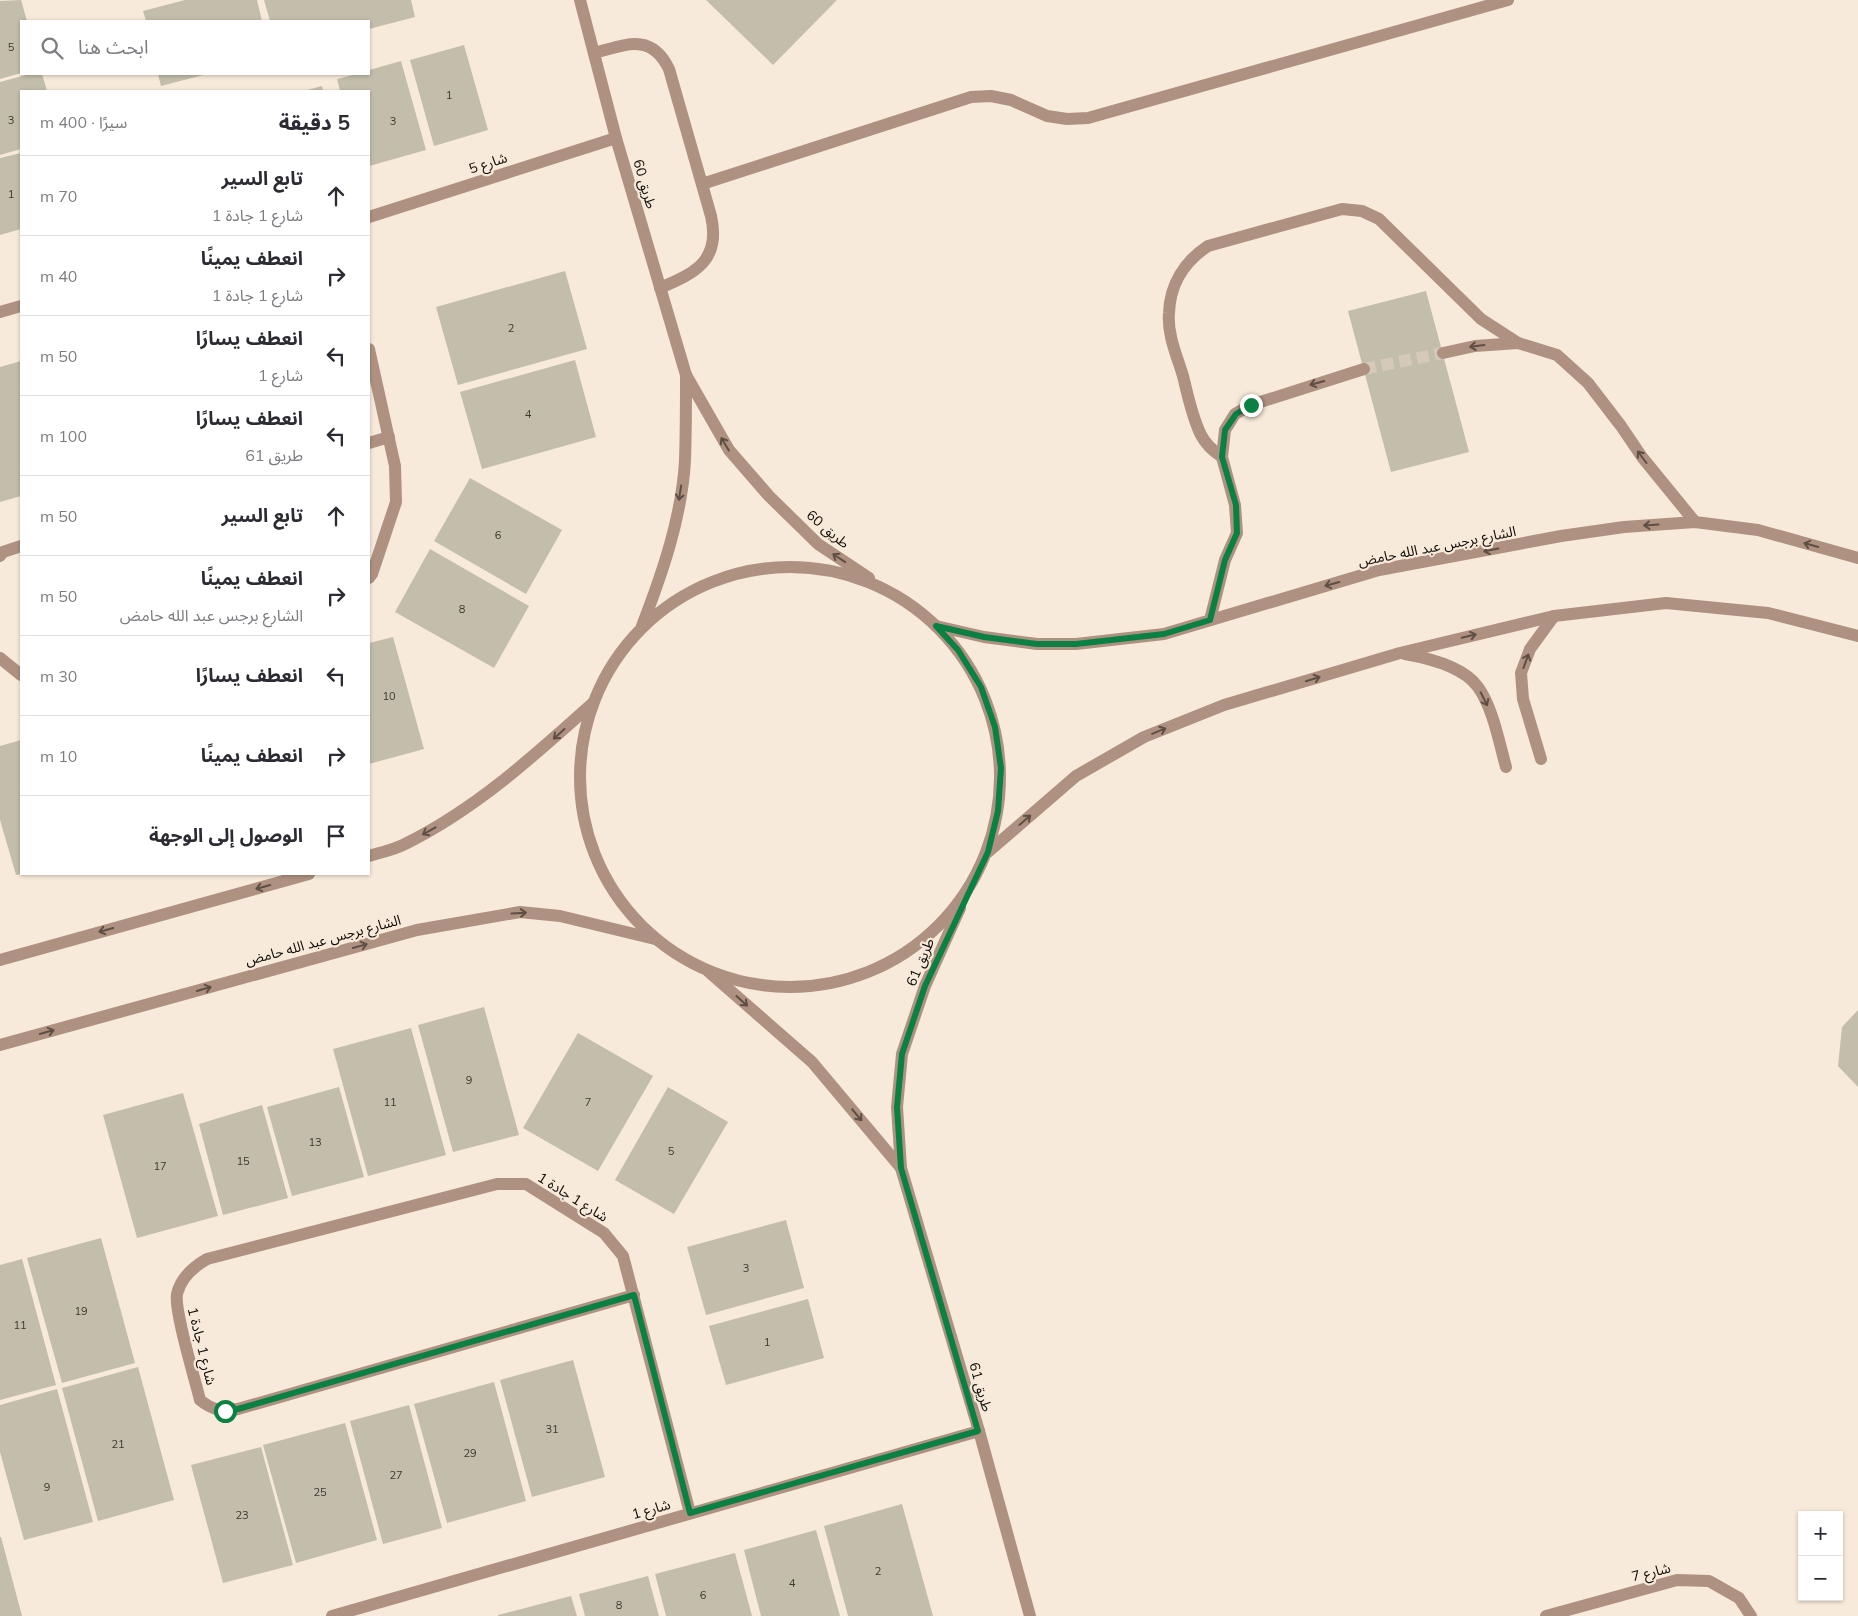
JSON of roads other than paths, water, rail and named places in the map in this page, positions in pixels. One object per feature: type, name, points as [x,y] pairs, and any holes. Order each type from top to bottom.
[{"type":"street","name":"طريق 60","points":[[580,0],[616,138],[686,375],[729,450],[770,496],[818,544],[894,595]]},
{"type":"street","points":[[702,184],[971,97],[992,96],[1011,100],[1047,116],[1067,119],[1088,118],[1508,0]]},
{"type":"street","points":[[594,53],[633,43],[646,45],[657,50],[669,68],[702,184],[714,228],[714,241],[710,254],[700,267],[686,277],[660,288]]},
{"type":"street","name":"شارع 5","points":[[370,217],[616,138]]},
{"type":"street","points":[[1222,457],[1210,448],[1195,421],[1171,335],[1168,313],[1172,294],[1180,274],[1194,256],[1208,246],[1342,209],[1362,210],[1379,219],[1480,319],[1518,343],[1557,355],[1588,384],[1621,426],[1642,457],[1695,522]]},
{"type":"street","points":[[0,312],[20,306]]},
{"type":"street","points":[[1443,353],[1476,346],[1518,343]]},
{"type":"street","points":[[370,354],[395,466],[396,502],[370,577]]},
{"type":"street","points":[[1210,620],[1225,560],[1237,533],[1236,505],[1222,457],[1225,430],[1236,414],[1251,405],[1364,369]]},
{"type":"street","name":"طريق 60","points":[[640,632],[661,576],[676,520],[685,461],[686,375]]},
{"type":"street","points":[[370,443],[388,437]]},
{"type":"street","name":"الشارع برجس عبد الله حامض","points":[[936,626],[984,637],[1037,644],[1076,644],[1164,634],[1379,570],[1561,536],[1624,527],[1695,522],[1758,530],[1858,558]]},
{"type":"street","points":[[0,556],[3,552],[20,546]]},
{"type":"street","points":[[771,568],[813,568],[856,578],[894,595],[930,619],[936,626],[958,650],[981,687],[995,727],[1001,768],[998,811],[988,852],[968,890],[942,923],[909,950],[872,971],[831,983],[788,987],[746,982],[705,969],[668,948],[636,920],[610,886],[592,848],[581,807],[580,765],[587,723],[602,683],[625,647],[654,617],[690,592],[729,576],[771,568]]},
{"type":"street","points":[[988,852],[1076,776],[1144,737],[1224,706],[1400,653],[1554,616],[1666,603],[1768,613],[1858,636]]},
{"type":"street","points":[[1541,759],[1523,699],[1521,673],[1530,649],[1554,616]]},
{"type":"street","points":[[1400,653],[1433,658],[1459,671],[1477,686],[1488,706],[1506,767]]},
{"type":"street","points":[[0,658],[20,675]]},
{"type":"street","points":[[370,856],[403,845],[451,819],[491,790],[595,701]]},
{"type":"street","points":[[0,960],[306,875]]},
{"type":"street","name":"طريق 61","points":[[968,890],[925,986],[902,1054],[897,1107],[901,1168],[1030,1616]]},
{"type":"street","name":"الشارع برجس عبد الله حامض","points":[[0,1045],[417,930],[469,920],[520,912],[560,916],[658,940]]},
{"type":"street","name":"طريق 61","points":[[705,969],[812,1062],[901,1168]]},
{"type":"street","name":"شارع 1 جادة 1","points":[[634,1295],[238,1409],[225,1411],[213,1409],[200,1400],[176,1303],[180,1285],[187,1274],[206,1259],[497,1184],[526,1184],[604,1233],[623,1256],[634,1295],[690,1513]]},
{"type":"street","name":"شارع 1","points":[[332,1616],[978,1431]]},
{"type":"street","name":"شارع 7","points":[[1546,1616],[1677,1580],[1709,1582],[1739,1598],[1751,1616]]},
{"type":"tunnel","points":[[1364,369],[1443,353]]}]
